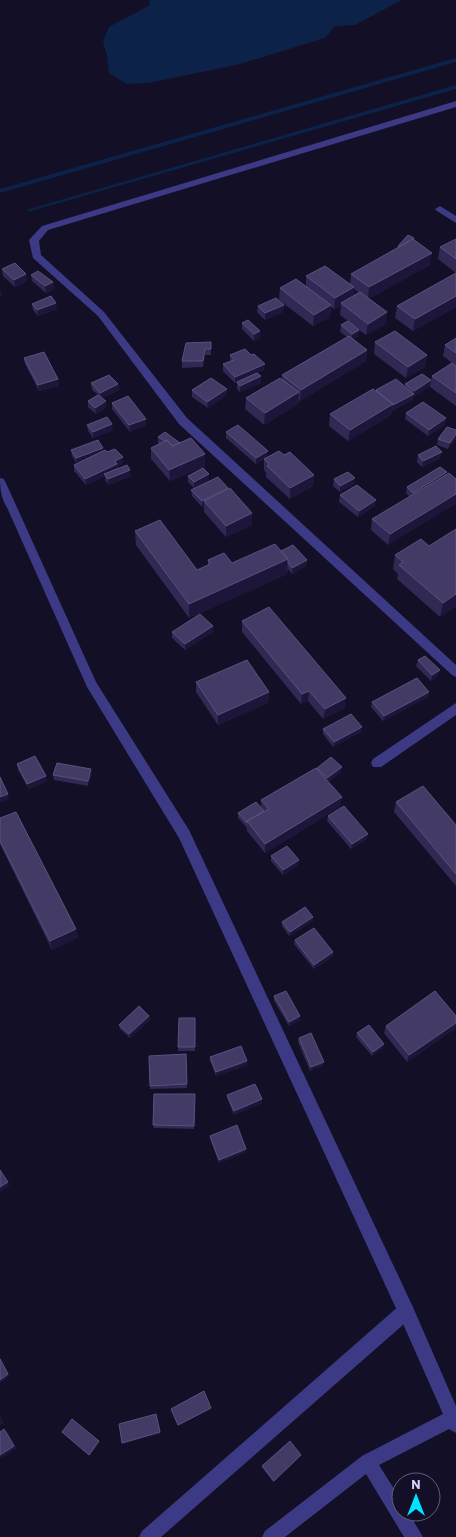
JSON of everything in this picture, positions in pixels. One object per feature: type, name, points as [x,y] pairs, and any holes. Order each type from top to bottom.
[{"type":"street","points":[[456,104],[45,228],[34,240],[36,256],[100,314],[183,421],[456,672]]},
{"type":"street","points":[[440,209],[456,220]]},
{"type":"street","points":[[0,482],[90,684],[184,834],[406,1311],[454,1421],[368,1462],[272,1537]]},
{"type":"street","points":[[377,763],[456,708]]},
{"type":"street","points":[[148,1537],[406,1311]]},
{"type":"street","points":[[368,1462],[414,1537]]},
{"type":"water","points":[[149,0],[402,0],[355,25],[335,26],[325,38],[240,64],[149,83],[127,84],[109,73],[103,42],[109,27],[150,5]]},
{"type":"building","points":[[408,235],[414,238],[399,247],[398,246]]},
{"type":"building","points":[[413,239],[432,253],[369,287],[351,274]]},
{"type":"building","points":[[456,239],[456,259],[440,247]]},
{"type":"building","points":[[15,263],[26,274],[14,280],[2,269]]},
{"type":"building","points":[[325,266],[354,287],[335,298],[306,276]]},
{"type":"building","points":[[38,271],[53,282],[45,286],[31,275]]},
{"type":"building","points":[[456,273],[456,296],[415,319],[397,306]]},
{"type":"building","points":[[296,279],[331,305],[314,315],[280,288]]},
{"type":"building","points":[[360,292],[387,312],[368,324],[341,303]]},
{"type":"building","points":[[51,296],[56,303],[37,310],[32,304]]},
{"type":"building","points":[[276,298],[284,305],[265,313],[258,306]]},
{"type":"building","points":[[248,320],[260,331],[254,334],[242,323]]},
{"type":"building","points":[[348,321],[359,330],[352,334],[341,325]]},
{"type":"building","points":[[395,331],[427,355],[408,367],[375,342]]},
{"type":"building","points":[[349,336],[367,350],[301,390],[282,375]]},
{"type":"building","points":[[456,338],[456,353],[445,345]]},
{"type":"building","points":[[211,342],[211,349],[205,349],[203,361],[182,361],[186,343]]},
{"type":"building","points":[[245,349],[265,364],[235,377],[223,364],[234,360],[230,355]]},
{"type":"building","points":[[44,352],[58,379],[38,385],[24,358]]},
{"type":"building","points":[[452,363],[456,366],[456,393],[432,376]]},
{"type":"building","points":[[257,373],[261,376],[240,386],[237,382]]},
{"type":"building","points":[[422,374],[431,380],[414,391],[405,384]]},
{"type":"building","points":[[109,375],[118,384],[100,393],[91,383]]},
{"type":"building","points":[[211,378],[227,389],[207,402],[192,390]]},
{"type":"building","points":[[280,378],[299,392],[265,413],[246,398]]},
{"type":"building","points":[[396,379],[414,394],[393,405],[376,390]]},
{"type":"building","points":[[373,389],[393,404],[350,430],[330,414]]},
{"type":"building","points":[[98,395],[106,401],[95,408],[88,401]]},
{"type":"building","points":[[128,396],[146,419],[129,425],[112,403]]},
{"type":"building","points":[[423,402],[446,418],[429,430],[406,413]]},
{"type":"building","points":[[107,417],[112,424],[93,432],[87,425]]},
{"type":"building","points":[[238,425],[268,451],[256,458],[226,432]]},
{"type":"building","points":[[447,427],[456,430],[456,434],[450,443],[438,439]]},
{"type":"building","points":[[165,432],[180,443],[172,446],[167,440],[165,441],[158,437]]},
{"type":"building","points":[[191,438],[205,454],[169,470],[151,448],[167,440],[172,446]]},
{"type":"building","points":[[98,440],[103,448],[76,458],[71,450]]},
{"type":"building","points":[[436,446],[442,452],[423,461],[418,455]]},
{"type":"building","points":[[115,449],[123,457],[115,461],[117,464],[85,479],[74,465],[105,450],[107,452]]},
{"type":"building","points":[[279,451],[284,455],[290,452],[314,475],[290,488],[267,466],[269,464],[264,459]]},
{"type":"building","points":[[127,465],[130,470],[108,479],[104,474]]},
{"type":"building","points":[[440,467],[447,472],[413,493],[407,487]]},
{"type":"building","points":[[203,468],[209,474],[194,482],[188,476]]},
{"type":"building","points":[[348,472],[355,478],[340,486],[334,479]]},
{"type":"building","points":[[449,473],[456,479],[456,494],[390,534],[372,519]]},
{"type":"building","points":[[218,477],[228,488],[202,501],[191,490]]},
{"type":"building","points":[[357,485],[376,500],[359,511],[340,495]]},
{"type":"building","points":[[230,488],[252,513],[226,526],[204,501]]},
{"type":"building","points":[[160,520],[197,570],[210,564],[208,560],[224,553],[232,563],[275,544],[288,559],[189,604],[135,531]]},
{"type":"building","points":[[456,529],[456,594],[443,603],[399,565],[403,562],[395,555],[421,539],[429,546]]},
{"type":"building","points":[[293,545],[307,560],[292,568],[288,563],[288,559],[281,551]]},
{"type":"building","points":[[269,607],[346,698],[325,709],[309,691],[302,694],[242,621]]},
{"type":"building","points":[[200,614],[213,626],[185,644],[172,632]]},
{"type":"building","points":[[425,656],[440,670],[432,675],[418,660]]},
{"type":"building","points":[[247,660],[269,692],[218,715],[196,682]]},
{"type":"building","points":[[417,678],[429,692],[384,716],[372,702]]},
{"type":"building","points":[[351,714],[362,727],[334,742],[323,729]]},
{"type":"building","points":[[35,756],[46,776],[27,784],[17,764]]},
{"type":"building","points":[[331,757],[342,767],[327,778],[317,768]]},
{"type":"building","points":[[57,763],[91,769],[88,781],[53,775]]},
{"type":"building","points":[[316,768],[342,797],[265,844],[247,821],[269,809],[261,800]]},
{"type":"building","points":[[0,777],[8,794],[0,797]]},
{"type":"building","points":[[423,786],[456,825],[456,874],[396,802]]},
{"type":"building","points":[[256,802],[264,811],[247,821],[247,823],[238,813]]},
{"type":"building","points":[[344,806],[368,834],[352,844],[328,816]]},
{"type":"building","points":[[16,812],[76,929],[50,941],[0,841],[0,818]]},
{"type":"building","points":[[287,846],[299,860],[283,870],[271,856]]},
{"type":"building","points":[[305,907],[313,917],[290,932],[282,922]]},
{"type":"building","points":[[314,928],[333,952],[314,965],[295,940]]},
{"type":"building","points":[[286,991],[300,1016],[289,1022],[274,996]]},
{"type":"building","points":[[435,991],[456,1016],[456,1023],[409,1055],[386,1026]]},
{"type":"building","points":[[139,1006],[149,1016],[129,1034],[119,1025]]},
{"type":"building","points":[[179,1018],[195,1018],[195,1047],[178,1047]]},
{"type":"building","points":[[369,1025],[384,1044],[373,1052],[357,1033]]},
{"type":"building","points":[[311,1033],[324,1062],[311,1067],[299,1038]]},
{"type":"building","points":[[241,1046],[247,1061],[216,1072],[210,1057]]},
{"type":"building","points":[[186,1054],[187,1084],[150,1086],[149,1056]]},
{"type":"building","points":[[255,1084],[262,1099],[234,1111],[227,1095]]},
{"type":"building","points":[[154,1094],[195,1094],[194,1126],[153,1125]]},
{"type":"building","points":[[237,1125],[246,1149],[219,1160],[210,1136]]},
{"type":"building","points":[[0,1170],[8,1182],[0,1187]]},
{"type":"building","points":[[0,1359],[8,1374],[0,1380]]},
{"type":"building","points":[[204,1391],[211,1408],[178,1425],[171,1409]]},
{"type":"building","points":[[156,1414],[160,1432],[122,1443],[119,1424]]},
{"type":"building","points":[[72,1419],[99,1441],[89,1455],[62,1432]]},
{"type":"building","points":[[4,1429],[14,1446],[0,1455],[0,1432]]},
{"type":"building","points":[[290,1441],[301,1455],[274,1481],[262,1466]]},
{"type":"waterway","points":[[0,191],[456,60]]},
{"type":"waterway","points":[[29,210],[456,87]]}]
